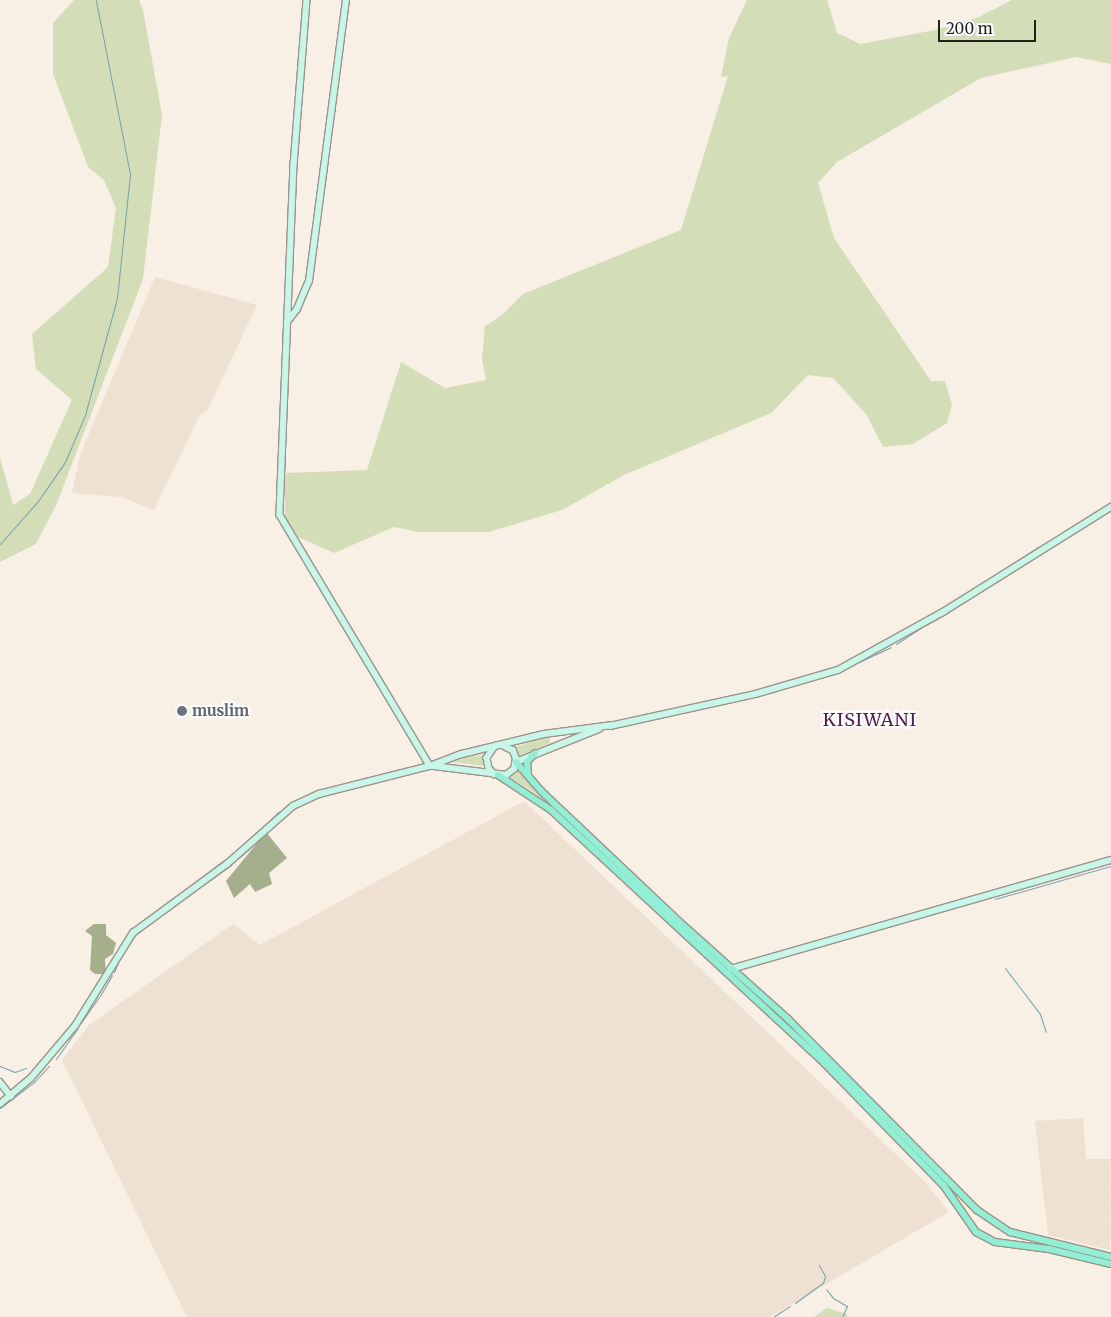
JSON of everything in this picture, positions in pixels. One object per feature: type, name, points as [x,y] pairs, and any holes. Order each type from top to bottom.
[{"type":"main road","points":[[532,782],[526,766],[535,752]]},
{"type":"main road","points":[[516,762],[532,782],[731,969],[788,1019],[977,1210],[1010,1232],[1111,1258]]},
{"type":"main road","points":[[496,774],[551,810],[824,1062],[944,1186],[966,1220],[982,1237],[1005,1244],[1049,1249],[1111,1264]]},
{"type":"main road","points":[[966,1220],[966,1210],[977,1210]]},
{"type":"main road","points":[[1005,1244],[1012,1240],[1010,1232]]},
{"type":"street","points":[[307,0],[295,147],[281,520],[325,587],[430,766]]},
{"type":"street","points":[[287,322],[298,309],[309,281],[346,0]]},
{"type":"street","points":[[0,1104],[11,1096],[74,1026],[133,933],[227,864],[282,812],[319,794],[430,766],[460,754],[544,734],[612,725],[756,694],[838,670],[943,612],[1111,507]]},
{"type":"street","points":[[430,766],[496,774],[511,772],[516,762],[535,752],[612,725]]},
{"type":"street","points":[[498,746],[513,751],[516,762]]},
{"type":"street","points":[[496,774],[489,768],[487,758],[498,746]]},
{"type":"street","points":[[731,969],[1111,860]]},
{"type":"street","points":[[0,1082],[11,1096]]},
{"type":"shaded area","points":[[155,277],[257,305],[207,411],[200,415],[154,510],[121,497],[72,493],[80,455]]},
{"type":"shaded area","points":[[524,801],[924,1181],[949,1212],[770,1317],[187,1317],[62,1060],[89,1025],[233,924],[260,945]]},
{"type":"shaded area","points":[[1083,1118],[1086,1159],[1111,1159],[1110,1250],[1048,1235],[1035,1121]]},
{"type":"green space","points":[[74,0],[139,0],[143,10],[162,115],[143,279],[57,503],[36,544],[0,562],[0,457],[13,505],[30,494],[72,400],[36,369],[32,334],[108,267],[116,208],[104,180],[88,167],[53,74],[53,23]]},
{"type":"green space","points":[[747,0],[827,0],[837,33],[860,44],[935,30],[979,17],[1012,0],[1111,0],[1111,64],[1076,57],[981,78],[837,162],[818,183],[834,238],[931,381],[945,381],[952,405],[947,423],[913,444],[883,447],[866,414],[833,378],[808,375],[771,413],[624,475],[562,510],[489,532],[419,532],[394,527],[334,553],[294,535],[285,516],[285,473],[367,470],[401,362],[445,388],[486,380],[482,359],[485,326],[501,316],[523,294],[681,230],[728,76],[721,77],[729,38]]},
{"type":"green space","points":[[549,736],[550,743],[519,756],[515,747]]},
{"type":"green space","points":[[484,755],[484,766],[452,762],[459,757]]},
{"type":"green space","points":[[517,770],[543,798],[510,777]]},
{"type":"green space","points":[[266,832],[287,858],[269,873],[272,884],[255,892],[250,884],[234,898],[226,881]]},
{"type":"green space","points":[[94,924],[106,924],[106,935],[116,943],[113,954],[105,959],[106,974],[95,974],[90,970],[92,936],[85,931]]},
{"type":"green space","points":[[827,1308],[847,1314],[847,1317],[814,1317]]},
{"type":"waterway","points":[[0,544],[38,501],[65,462],[85,415],[117,298],[130,174],[96,0]]},
{"type":"waterway","points":[[963,596],[1038,547]]},
{"type":"waterway","points":[[926,625],[940,617]]},
{"type":"waterway","points":[[896,644],[921,628]]},
{"type":"waterway","points":[[859,662],[891,647]]},
{"type":"waterway","points":[[691,705],[767,688]]},
{"type":"waterway","points":[[287,805],[312,794]]},
{"type":"waterway","points":[[314,799],[321,797]]},
{"type":"waterway","points":[[262,828],[278,812]]},
{"type":"waterway","points":[[247,841],[259,830]]},
{"type":"waterway","points":[[227,859],[244,844]]},
{"type":"waterway","points":[[240,857],[251,847]]},
{"type":"waterway","points":[[178,895],[224,860]]},
{"type":"waterway","points":[[206,883],[231,865]]},
{"type":"waterway","points":[[995,899],[1111,866]]},
{"type":"waterway","points":[[166,904],[174,897]]},
{"type":"waterway","points":[[133,928],[158,910]]},
{"type":"waterway","points":[[111,963],[124,940]]},
{"type":"waterway","points":[[114,972],[119,960]]},
{"type":"waterway","points":[[1005,968],[1040,1014],[1046,1032]]},
{"type":"waterway","points":[[100,996],[112,975]]},
{"type":"waterway","points":[[80,1024],[99,997]]},
{"type":"waterway","points":[[67,1031],[81,1011]]},
{"type":"waterway","points":[[56,1059],[77,1029]]},
{"type":"waterway","points":[[0,1066],[15,1072],[26,1068]]},
{"type":"waterway","points":[[0,1108],[34,1082],[49,1066]]},
{"type":"waterway","points":[[795,1303],[823,1283],[825,1276],[819,1265]]},
{"type":"waterway","points":[[826,1289],[833,1298],[847,1306],[842,1317]]},
{"type":"waterway","points":[[773,1317],[790,1306]]},
{"type":"place","name":"muslim","points":[[182,711]]},
{"type":"district","name":"KISIWANI","points":[[870,720]]}]
